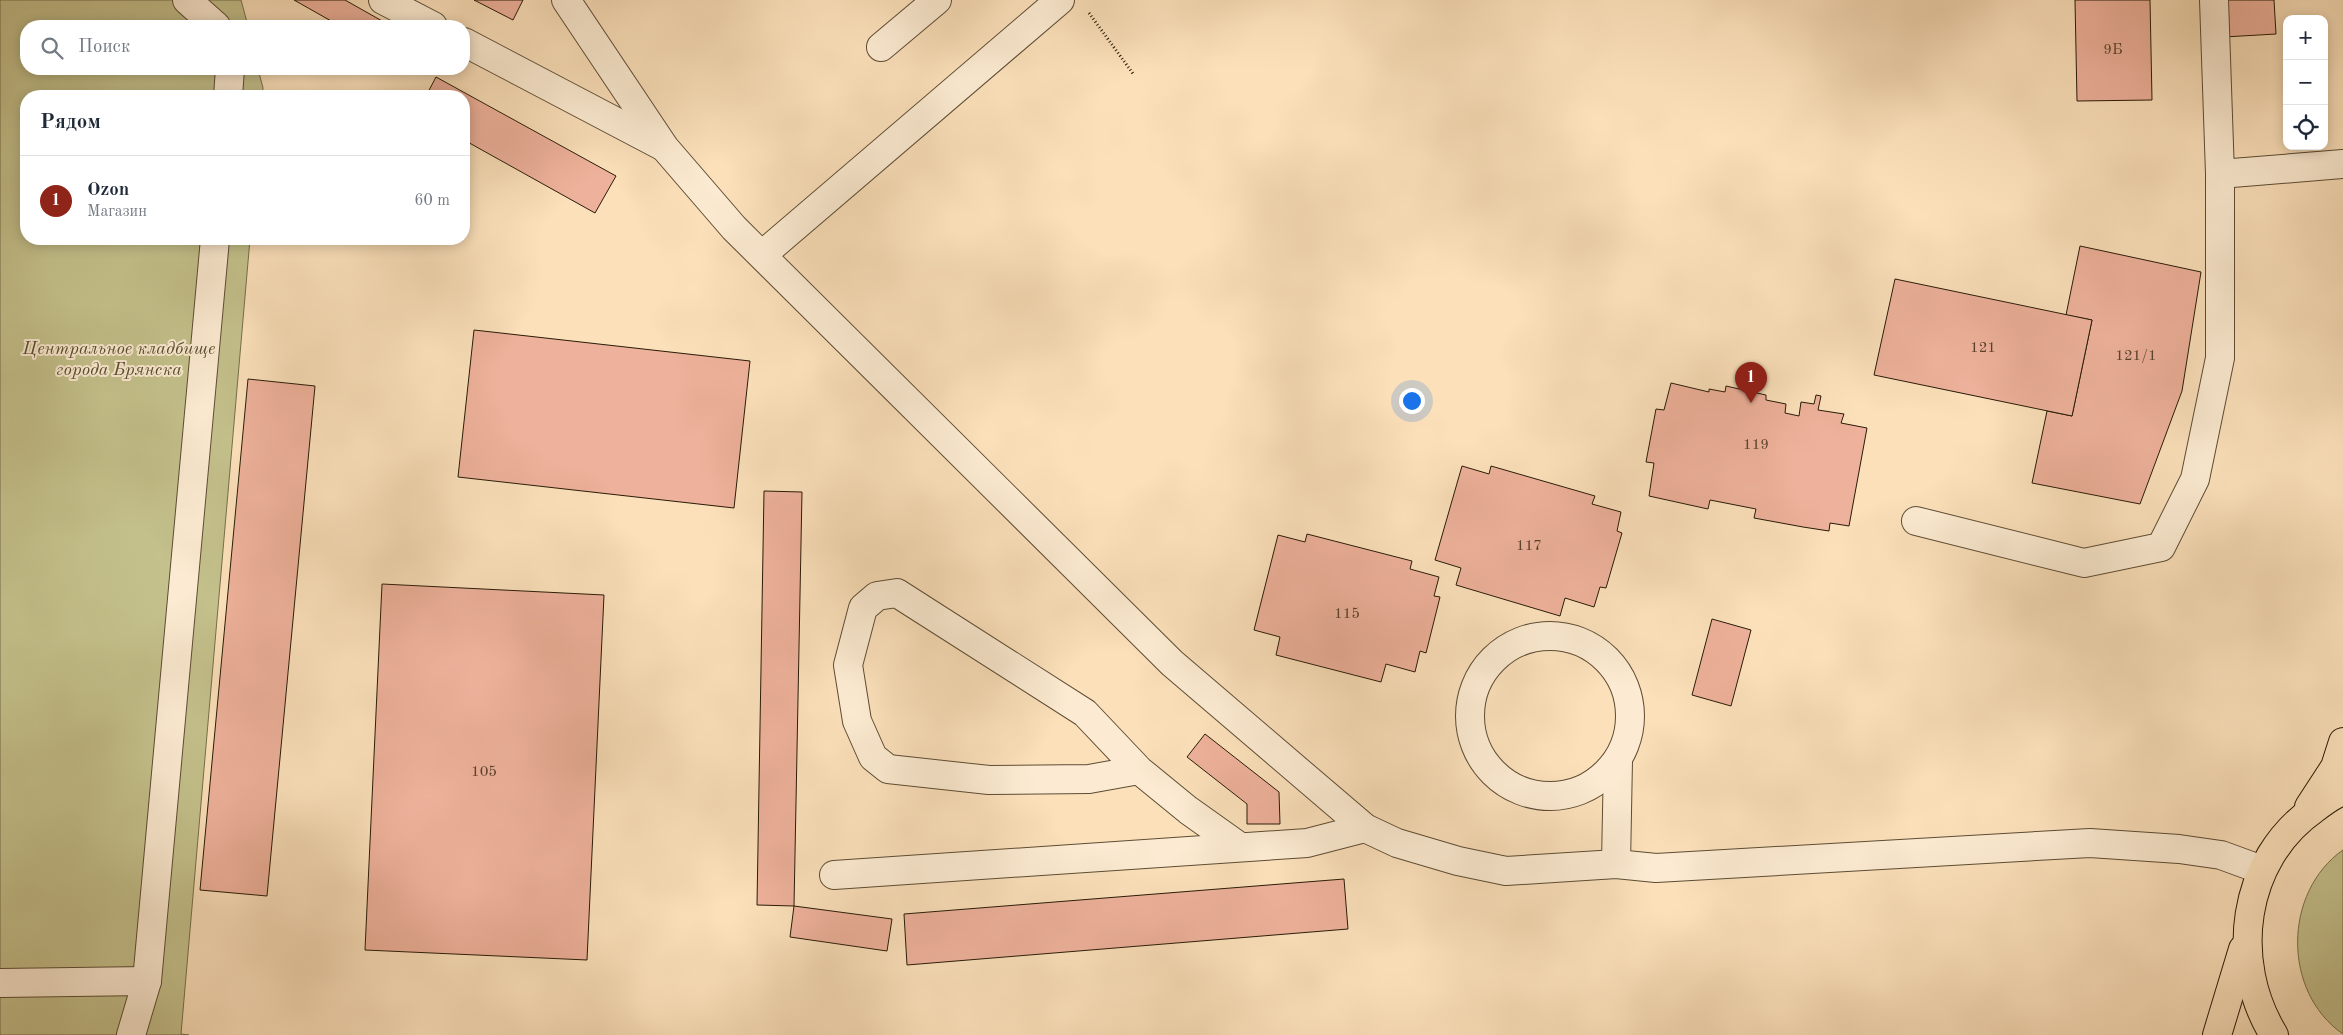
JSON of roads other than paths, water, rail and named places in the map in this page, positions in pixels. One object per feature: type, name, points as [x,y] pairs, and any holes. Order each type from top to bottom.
[{"type":"main road","points":[[2217,1035],[2246,940],[2252,900],[2262,870],[2273,850],[2302,817],[2335,767],[2343,742]]},
{"type":"main road","points":[[2302,817],[2343,791]]},
{"type":"main road","points":[[2246,940],[2252,989],[2274,1035]]},
{"type":"lane","points":[[187,0],[209,20]]},
{"type":"lane","points":[[383,0],[421,20]]},
{"type":"lane","points":[[566,0],[665,148],[734,228],[1172,663],[1366,828],[1397,843],[1458,861],[1506,871],[1616,864],[1656,868],[2090,843],[2188,850],[2221,855],[2262,870]]},
{"type":"lane","points":[[881,47],[937,0]]},
{"type":"lane","points":[[1916,521],[2084,563],[2161,547],[2195,479],[2220,358],[2220,174],[2214,0]]},
{"type":"lane","points":[[762,255],[1073,4]]},
{"type":"lane","points":[[470,45],[665,148]]},
{"type":"lane","points":[[228,90],[230,75]]},
{"type":"lane","points":[[2220,174],[2343,164]]},
{"type":"lane","points":[[131,1035],[146,981],[213,245]]},
{"type":"lane","points":[[1138,770],[1089,779],[989,780],[888,770],[873,757],[857,721],[848,664],[863,608],[876,596],[897,593],[1085,713],[1138,770],[1188,810],[1240,847]]},
{"type":"lane","points":[[1616,864],[1618,760],[1628,734],[1630,707],[1622,680],[1607,659],[1587,644],[1562,636],[1536,636],[1512,645],[1491,660],[1477,681],[1470,706],[1471,732],[1480,756],[1497,777],[1521,792],[1548,797],[1575,793],[1600,780],[1618,760]]},
{"type":"lane","points":[[834,875],[1307,843],[1366,828]]},
{"type":"lane","points":[[0,983],[146,981]]},
{"type":"place","name":"Ozon","points":[[1751,403]]},
{"type":"park label","name":"Центральное кладбище города Брянска","points":[[119,359]]}]
